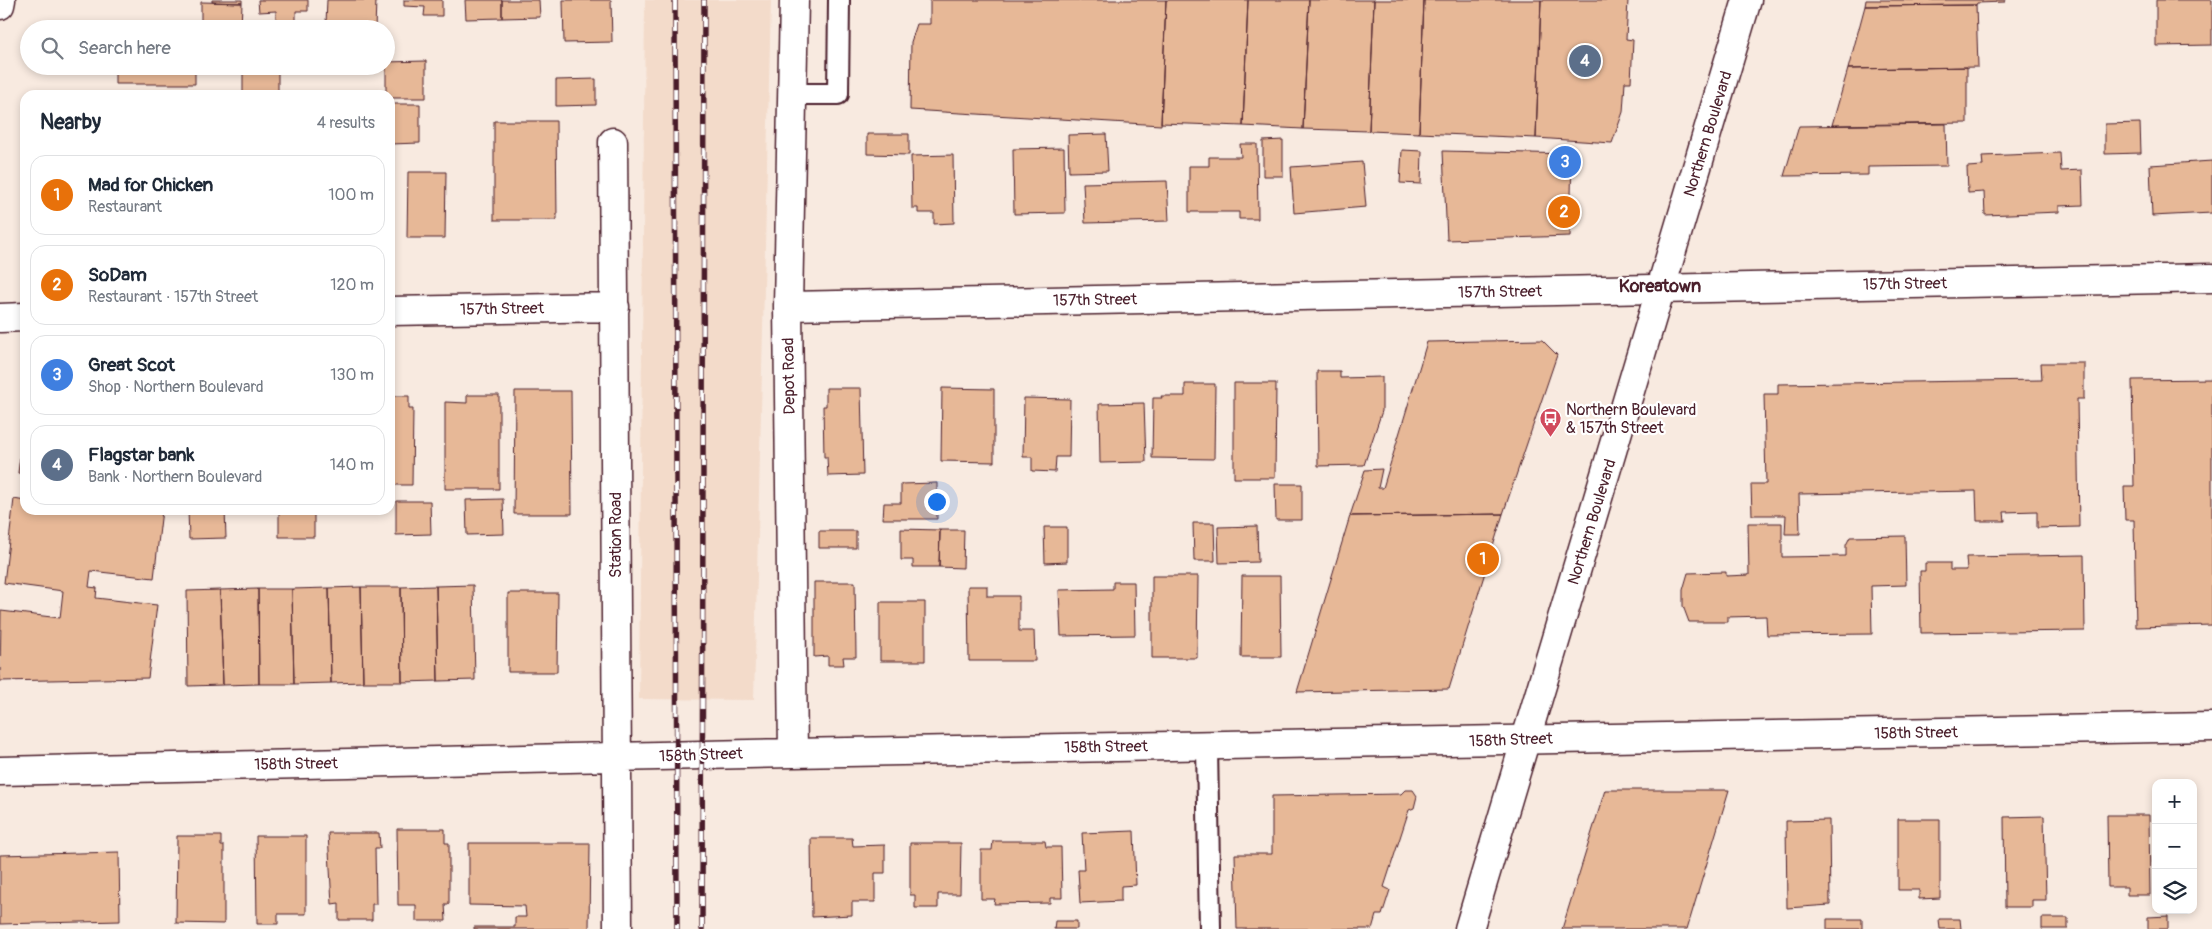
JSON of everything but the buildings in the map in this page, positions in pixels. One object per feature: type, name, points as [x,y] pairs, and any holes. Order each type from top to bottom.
[{"type":"street","points":[[0,5],[1,0]]},
{"type":"street","name":"Depot Road","points":[[793,753],[788,306],[794,0]]},
{"type":"street","name":"Northern Boulevard","points":[[1469,929],[1747,0]]},
{"type":"street","name":"Station Road","points":[[613,142],[618,929]]},
{"type":"street","name":"157th Street","points":[[788,306],[2212,278]]},
{"type":"street","name":"157th Street","points":[[395,311],[615,307]]},
{"type":"street","points":[[0,318],[20,317]]},
{"type":"street","name":"158th Street","points":[[0,771],[793,753],[2212,727]]},
{"type":"lane","points":[[792,94],[838,94],[839,0]]},
{"type":"lane","points":[[1208,746],[1210,929]]},
{"type":"shaded area","points":[[645,0],[771,0],[754,700],[639,699]]},
{"type":"railway","points":[[675,0],[677,929]]},
{"type":"railway","points":[[702,929],[704,0]]},
{"type":"place","name":"Flagstar bank","points":[[1585,61]]},
{"type":"place","name":"Great Scot","points":[[1565,162]]},
{"type":"place","name":"SoDam","points":[[1564,212]]},
{"type":"place","name":"Northern Boulevard & 157th Street","points":[[1550,438]]},
{"type":"place","name":"Mad for Chicken","points":[[1483,559]]},
{"type":"district","name":"Koreatown","points":[[1660,286]]}]
